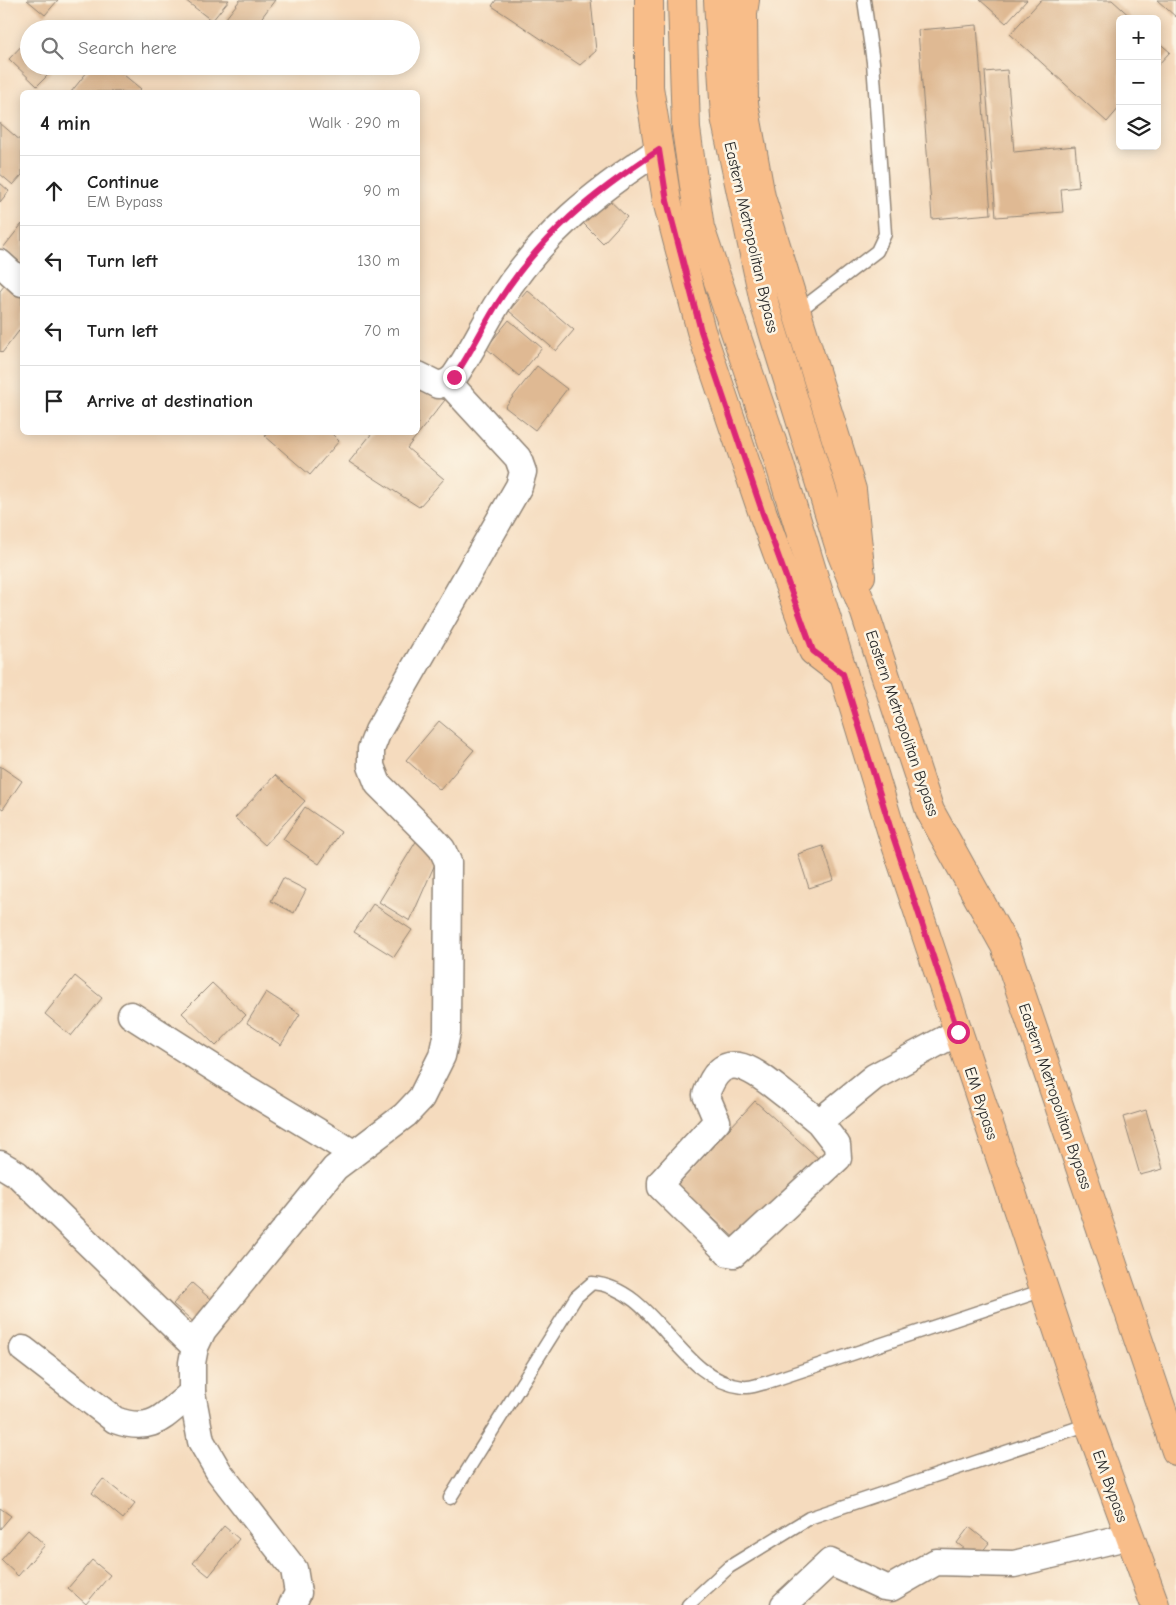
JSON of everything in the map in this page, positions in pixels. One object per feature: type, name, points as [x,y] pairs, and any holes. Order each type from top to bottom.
[{"type":"main road","points":[[649,0],[649,87],[667,201],[701,331],[763,514],[813,651],[843,674]]},
{"type":"main road","name":"EM Bypass","points":[[682,0],[686,129],[700,228],[813,568],[891,830],[1089,1424],[1155,1605]]},
{"type":"main road","name":"Eastern Metropolitan Bypass","points":[[718,0],[725,117],[764,306],[842,555],[864,610],[930,811],[1004,946],[1176,1452]]},
{"type":"main road","points":[[745,0],[744,104],[761,197],[852,490],[864,610]]},
{"type":"main road","points":[[891,830],[930,811]]},
{"type":"street","points":[[420,376],[438,386],[448,382],[461,368],[498,302],[542,245],[585,202],[659,150]]},
{"type":"street","points":[[0,263],[20,281]]},
{"type":"street","points":[[292,1605],[298,1593],[294,1569],[219,1472],[201,1440],[192,1393],[195,1347],[203,1330],[323,1181],[352,1153],[406,1116],[421,1098],[442,1056],[447,1032],[448,862],[442,849],[378,784],[371,766],[371,749],[378,731],[519,486],[523,472],[518,458],[448,382]]},
{"type":"street","points":[[132,1015],[247,1090],[352,1153]]},
{"type":"street","points":[[819,1122],[874,1076],[958,1032]]},
{"type":"street","points":[[737,1066],[754,1070],[819,1122],[837,1144],[838,1158],[734,1254],[728,1253],[661,1187],[661,1182],[717,1121],[706,1095],[712,1081],[725,1067],[737,1066]]},
{"type":"street","points":[[0,1164],[17,1174],[195,1347]]},
{"type":"street","points":[[23,1349],[115,1420],[132,1426],[147,1426],[192,1393]]},
{"type":"street","points":[[784,1605],[830,1562],[884,1587],[891,1588],[936,1562],[1014,1564],[1130,1536]]},
{"type":"lane","points":[[796,313],[877,251],[886,234],[873,62],[864,0]]},
{"type":"lane","points":[[450,1498],[576,1297],[592,1283],[608,1284],[628,1295],[702,1368],[724,1382],[744,1387],[765,1383],[1044,1290]]},
{"type":"lane","points":[[688,1605],[729,1567],[809,1518],[1089,1424]]},
{"type":"building","points":[[27,0],[58,0],[45,15]]},
{"type":"building","points":[[185,0],[229,0],[213,20]]},
{"type":"building","points":[[240,0],[275,0],[260,20],[229,20],[226,18]]},
{"type":"building","points":[[496,0],[591,0],[596,51],[580,65],[492,6]]},
{"type":"building","points":[[980,0],[1027,0],[1006,23]]},
{"type":"building","points":[[1041,0],[1112,0],[1129,15],[1116,15],[1116,112],[1107,122],[1010,34]]},
{"type":"building","points":[[1157,0],[1176,0],[1176,17]]},
{"type":"building","points":[[977,25],[991,214],[932,219],[918,30]]},
{"type":"building","points":[[1161,44],[1170,52],[1161,62]]},
{"type":"building","points":[[20,47],[20,70],[9,59]]},
{"type":"building","points":[[1007,70],[1014,152],[1075,146],[1079,187],[1061,189],[1063,212],[996,217],[985,72]]},
{"type":"building","points":[[26,75],[48,75],[37,86]]},
{"type":"building","points":[[85,75],[124,75],[141,89],[140,90],[73,90]]},
{"type":"building","points":[[0,123],[20,140],[20,177],[13,185],[0,174]]},
{"type":"building","points":[[0,183],[9,191],[0,202]]},
{"type":"building","points":[[607,198],[627,217],[603,243],[583,223]]},
{"type":"building","points":[[20,227],[20,262],[3,248]]},
{"type":"building","points":[[9,280],[20,289],[20,330],[2,353],[0,351],[0,291]]},
{"type":"building","points":[[527,290],[574,330],[556,351],[509,311]]},
{"type":"building","points":[[509,320],[542,348],[519,376],[486,348]]},
{"type":"building","points":[[537,366],[567,389],[535,430],[505,407]]},
{"type":"building","points":[[420,392],[445,400],[420,432]]},
{"type":"building","points":[[333,435],[339,441],[310,475],[265,436]]},
{"type":"building","points":[[371,435],[417,435],[407,448],[444,479],[419,507],[349,462]]},
{"type":"building","points":[[439,721],[474,750],[440,790],[406,760]]},
{"type":"building","points":[[0,766],[22,781],[3,809],[0,807]]},
{"type":"building","points":[[275,775],[305,801],[265,845],[235,818]]},
{"type":"building","points":[[305,807],[341,832],[319,864],[283,839]]},
{"type":"building","points":[[420,835],[438,857],[410,921],[379,902]]},
{"type":"building","points":[[823,846],[834,880],[809,888],[798,854]]},
{"type":"building","points":[[283,878],[306,890],[294,913],[271,901]]},
{"type":"building","points":[[373,904],[412,930],[394,957],[354,932]]},
{"type":"building","points":[[75,976],[102,998],[71,1036],[45,1014]]},
{"type":"building","points":[[212,983],[246,1015],[216,1046],[182,1013]]},
{"type":"building","points":[[266,992],[300,1014],[281,1045],[247,1023]]},
{"type":"building","points":[[755,1101],[818,1158],[740,1243],[677,1185]]},
{"type":"building","points":[[1146,1110],[1163,1169],[1140,1175],[1123,1117]]},
{"type":"building","points":[[192,1283],[215,1303],[197,1325],[173,1304]]},
{"type":"building","points":[[103,1479],[135,1504],[123,1519],[92,1493]]},
{"type":"building","points":[[0,1508],[11,1516],[0,1529]]},
{"type":"building","points":[[224,1526],[239,1539],[209,1576],[193,1563]]},
{"type":"building","points":[[969,1527],[989,1543],[977,1558],[957,1543]]},
{"type":"building","points":[[28,1530],[45,1545],[18,1576],[1,1560]]},
{"type":"building","points":[[92,1560],[110,1575],[86,1604],[68,1588]]},
{"type":"route","points":[[454,377],[498,302],[542,245],[585,202],[613,180],[659,150],[667,201],[701,331],[763,514],[813,651],[843,674],[891,830],[958,1032]]}]
